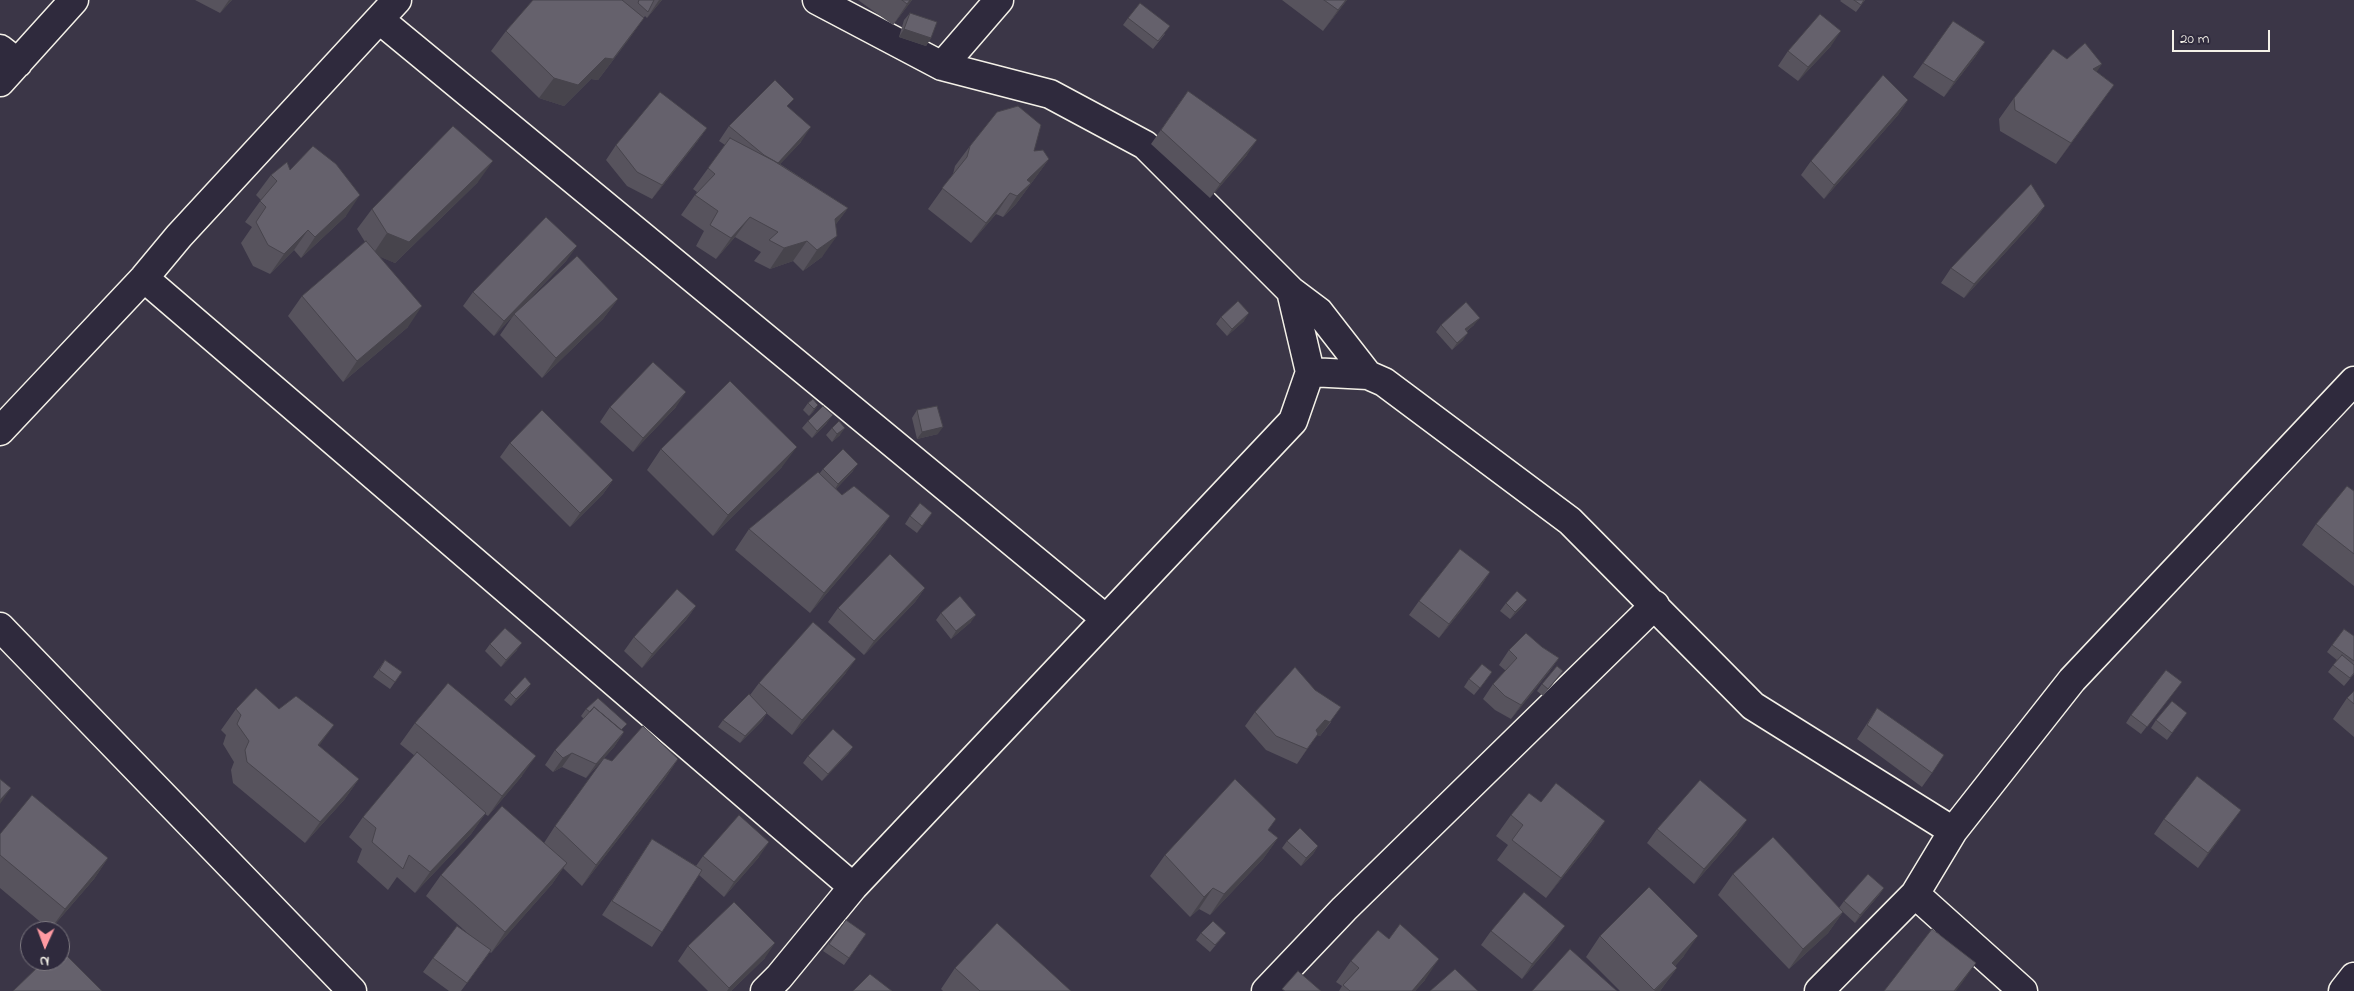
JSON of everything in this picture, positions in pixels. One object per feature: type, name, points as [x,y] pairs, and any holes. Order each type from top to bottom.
[{"type":"street","points":[[6,65],[74,0]]},
{"type":"street","points":[[0,431],[144,278],[179,236],[397,0]]},
{"type":"street","points":[[817,0],[942,66],[1050,94],[1145,145],[1291,290],[1319,312],[1368,375]]},
{"type":"street","points":[[942,66],[999,0]]},
{"type":"street","points":[[380,20],[1106,619]]},
{"type":"street","points":[[144,278],[853,887]]},
{"type":"street","points":[[764,991],[779,977],[853,887],[1293,421],[1310,372],[1291,290]]},
{"type":"street","points":[[1310,372],[1368,375],[1384,382],[1570,521],[1753,706],[1953,831]]},
{"type":"street","points":[[1819,991],[1915,894],[1953,831],[2072,680],[2354,381]]},
{"type":"street","points":[[1266,991],[1344,909],[1655,605]]},
{"type":"street","points":[[0,627],[352,991]]},
{"type":"street","points":[[1915,894],[2023,991]]},
{"type":"street","points":[[2343,991],[2354,977]]},
{"type":"building","points":[[533,0],[622,0],[644,18],[613,59],[605,58],[578,85],[554,78],[506,31]]},
{"type":"building","points":[[639,0],[654,0],[648,12],[638,3]]},
{"type":"building","points":[[902,0],[910,0],[907,4]]},
{"type":"building","points":[[1324,0],[1346,0],[1338,10]]},
{"type":"building","points":[[1854,0],[1864,0],[1861,5]]},
{"type":"building","points":[[1140,3],[1170,26],[1158,41],[1128,18]]},
{"type":"building","points":[[910,13],[937,22],[931,38],[904,29]]},
{"type":"building","points":[[1820,14],[1841,31],[1808,67],[1788,51]]},
{"type":"building","points":[[1953,21],[1985,42],[1954,82],[1923,63]]},
{"type":"building","points":[[2085,43],[2102,64],[2093,69],[2114,85],[2071,143],[2015,110],[2014,98],[2053,49],[2067,59]]},
{"type":"building","points":[[1883,75],[1908,100],[1834,185],[1811,161]]},
{"type":"building","points":[[775,80],[794,99],[787,106],[811,127],[778,163],[764,155],[729,126]]},
{"type":"building","points":[[1188,91],[1257,140],[1220,184],[1161,130]]},
{"type":"building","points":[[660,92],[707,128],[662,185],[637,172],[616,145]]},
{"type":"building","points":[[1018,106],[1041,125],[1034,151],[1043,150],[1049,159],[1027,180],[1031,183],[1017,196],[1010,193],[986,223],[942,188],[967,157],[970,146],[997,112]]},
{"type":"building","points":[[453,126],[493,161],[409,242],[387,233],[372,209]]},
{"type":"building","points":[[730,138],[774,161],[848,208],[835,219],[837,236],[817,250],[807,241],[784,248],[769,240],[778,232],[750,217],[731,238],[710,225],[718,211],[695,195],[715,174],[708,168]]},
{"type":"building","points":[[313,146],[336,164],[360,195],[315,237],[308,230],[284,254],[268,245],[256,222],[266,207],[260,201],[277,181],[271,175],[287,162],[290,170]]},
{"type":"building","points":[[2031,184],[2045,206],[1974,284],[1951,268]]},
{"type":"building","points":[[546,217],[577,246],[504,321],[473,292]]},
{"type":"building","points":[[366,241],[422,306],[357,361],[302,296]]},
{"type":"building","points":[[577,256],[618,299],[556,358],[514,314]]},
{"type":"building","points":[[1238,301],[1249,313],[1232,329],[1221,317]]},
{"type":"building","points":[[1466,302],[1480,318],[1465,329],[1468,333],[1457,343],[1441,325]]},
{"type":"building","points":[[653,362],[686,392],[643,438],[610,407]]},
{"type":"building","points":[[730,381],[797,447],[728,515],[661,449]]},
{"type":"building","points":[[813,399],[818,405],[814,409],[808,403]]},
{"type":"building","points":[[823,406],[833,415],[817,431],[808,421]]},
{"type":"building","points":[[937,406],[943,427],[922,432],[917,410]]},
{"type":"building","points":[[542,410],[613,480],[580,513],[510,443]]},
{"type":"building","points":[[839,421],[845,428],[837,434],[832,428]]},
{"type":"building","points":[[843,449],[858,464],[838,484],[823,469]]},
{"type":"building","points":[[818,472],[842,495],[854,486],[890,516],[824,593],[749,529]]},
{"type":"building","points":[[2347,486],[2354,491],[2354,554],[2316,524]]},
{"type":"building","points":[[920,503],[932,513],[922,526],[910,516]]},
{"type":"building","points":[[1460,549],[1490,572],[1449,624],[1419,601]]},
{"type":"building","points":[[890,554],[925,588],[874,641],[838,608]]},
{"type":"building","points":[[677,589],[696,606],[652,654],[634,637]]},
{"type":"building","points":[[1517,591],[1527,600],[1515,612],[1506,603]]},
{"type":"building","points":[[960,596],[976,615],[956,631],[941,613]]},
{"type":"building","points":[[813,622],[856,659],[802,720],[759,683]]},
{"type":"building","points":[[505,628],[522,643],[506,660],[490,644]]},
{"type":"building","points":[[2344,629],[2354,636],[2354,661],[2332,645]]},
{"type":"building","points":[[1526,633],[1559,658],[1521,705],[1505,696],[1493,684],[1517,658],[1509,650]]},
{"type":"building","points":[[2342,655],[2354,665],[2354,673],[2350,678],[2333,665]]},
{"type":"building","points":[[385,660],[402,672],[395,682],[379,670]]},
{"type":"building","points":[[1482,664],[1492,672],[1480,688],[1469,679]]},
{"type":"building","points":[[1557,666],[1563,671],[1548,689],[1542,684]]},
{"type":"building","points":[[1295,667],[1315,690],[1341,707],[1330,722],[1325,720],[1316,730],[1318,734],[1307,749],[1276,736],[1255,712]]},
{"type":"building","points":[[2166,670],[2182,682],[2147,727],[2131,715]]},
{"type":"building","points":[[525,677],[531,684],[516,699],[510,693]]},
{"type":"building","points":[[448,683],[536,756],[502,796],[415,723]]},
{"type":"building","points":[[256,688],[279,709],[296,696],[334,725],[318,745],[359,779],[320,822],[247,762],[245,750],[249,741],[237,724],[241,715],[236,709]]},
{"type":"building","points":[[2354,691],[2354,704],[2347,698]]},
{"type":"building","points":[[749,694],[767,713],[745,736],[723,720]]},
{"type":"building","points":[[598,698],[627,724],[621,730],[594,707],[590,712],[586,709]]},
{"type":"building","points":[[2172,701],[2187,713],[2172,733],[2156,720]]},
{"type":"building","points":[[594,707],[624,732],[596,764],[572,753],[563,758],[555,750]]},
{"type":"building","points":[[1877,708],[1944,755],[1932,773],[1867,725]]},
{"type":"building","points":[[643,726],[678,759],[596,865],[555,826],[604,758],[612,761]]},
{"type":"building","points":[[833,729],[853,747],[828,774],[808,756]]},
{"type":"building","points":[[417,752],[486,813],[430,872],[409,855],[403,869],[372,842],[376,828],[363,817]]},
{"type":"building","points":[[2197,776],[2241,810],[2208,853],[2164,819]]},
{"type":"building","points":[[0,779],[11,788],[0,800]]},
{"type":"building","points":[[1235,779],[1276,819],[1268,830],[1278,838],[1224,894],[1213,888],[1204,897],[1165,855]]},
{"type":"building","points":[[1700,780],[1747,820],[1704,869],[1657,829]]},
{"type":"building","points":[[1556,783],[1605,821],[1561,878],[1512,840],[1523,825],[1511,815],[1529,793],[1541,802]]},
{"type":"building","points":[[32,795],[108,858],[65,909],[0,855],[0,834]]},
{"type":"building","points":[[502,806],[567,863],[505,932],[441,875]]},
{"type":"building","points":[[739,815],[769,842],[734,882],[703,856]]},
{"type":"building","points":[[1300,828],[1318,846],[1306,858],[1287,841]]},
{"type":"building","points":[[1773,837],[1843,912],[1803,949],[1733,874]]},
{"type":"building","points":[[652,839],[702,870],[662,932],[612,901]]},
{"type":"building","points":[[1868,874],[1884,888],[1860,915],[1844,901]]},
{"type":"building","points":[[1649,887],[1698,936],[1672,963],[1677,968],[1654,990],[1600,936]]},
{"type":"building","points":[[1524,892],[1565,926],[1532,964],[1491,931]]},
{"type":"building","points":[[734,902],[775,943],[729,988],[688,946]]},
{"type":"building","points":[[846,920],[866,934],[849,958],[829,944]]},
{"type":"building","points":[[1213,921],[1226,933],[1215,945],[1201,933]]},
{"type":"building","points":[[997,923],[1071,991],[980,991],[955,968]]},
{"type":"building","points":[[1400,924],[1439,959],[1412,991],[1350,991],[1343,985],[1359,968],[1351,961],[1378,930],[1389,939]]},
{"type":"building","points":[[457,926],[491,950],[467,983],[433,958]]},
{"type":"building","points":[[1932,929],[1976,963],[1954,991],[1884,991]]},
{"type":"building","points":[[1570,949],[1617,991],[1532,991]]},
{"type":"building","points":[[70,959],[102,991],[13,991],[34,971],[70,971]]},
{"type":"building","points":[[1455,969],[1478,991],[1430,991]]},
{"type":"building","points":[[1298,971],[1321,991],[1285,991],[1282,989]]},
{"type":"building","points":[[870,974],[892,991],[853,991]]}]
